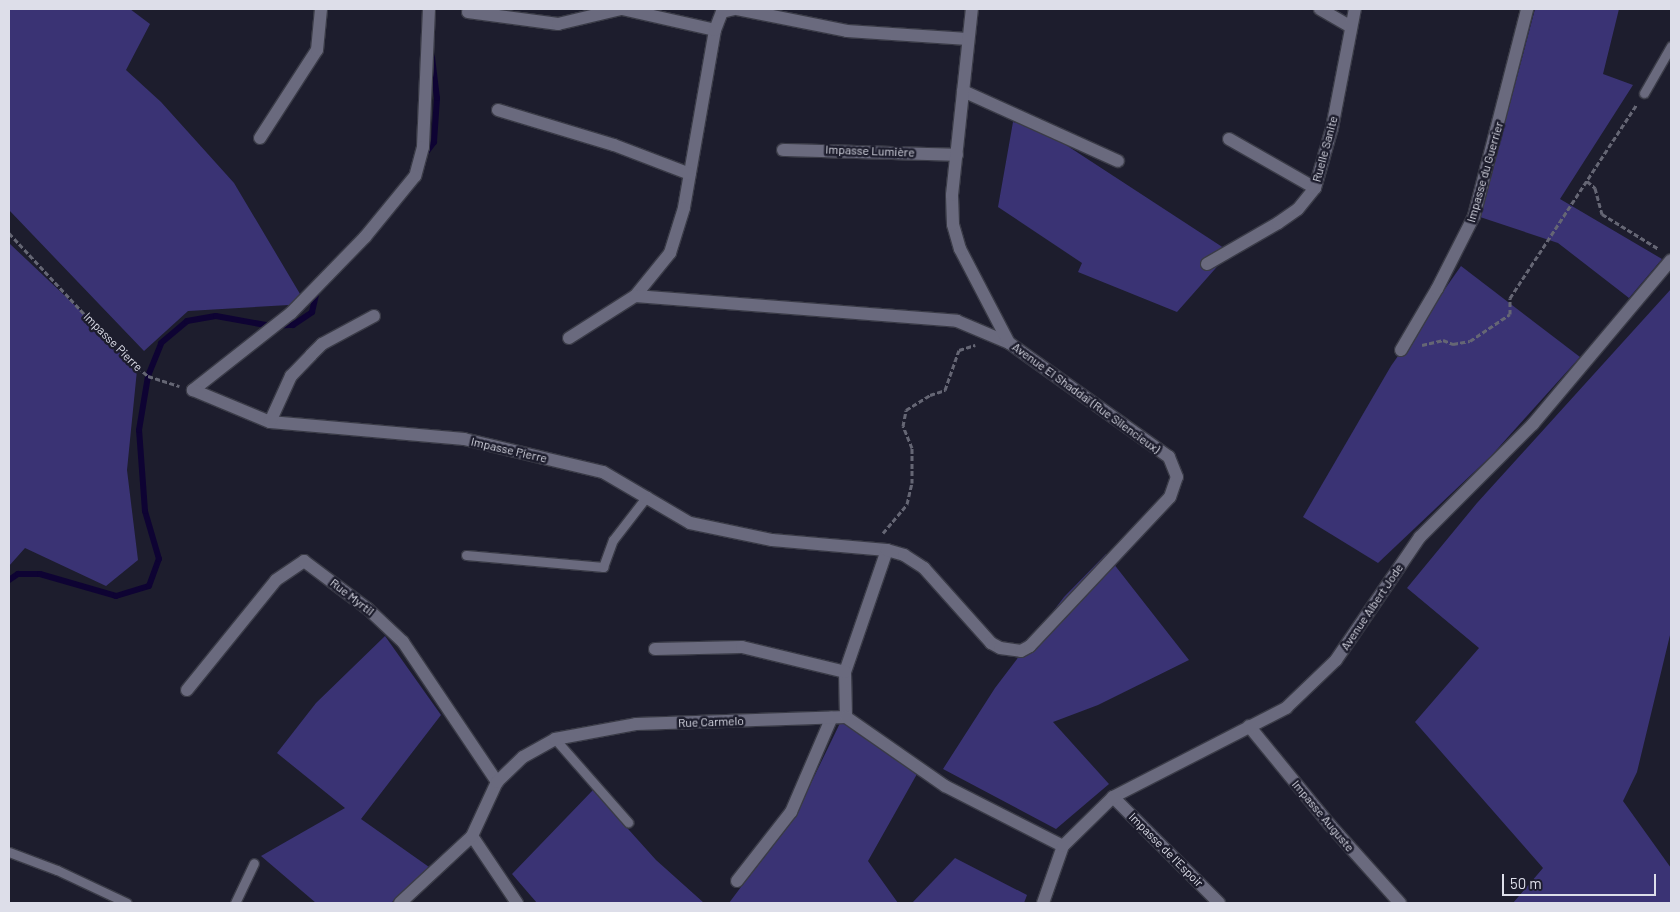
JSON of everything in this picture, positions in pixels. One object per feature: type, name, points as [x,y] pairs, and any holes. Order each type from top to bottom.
[{"type":"street","points":[[260,138],[317,50],[321,9]]},
{"type":"street","points":[[193,390],[291,313],[365,237],[415,176],[423,147],[429,9]]},
{"type":"street","points":[[468,12],[558,24],[621,9],[715,30]]},
{"type":"street","points":[[569,338],[636,296],[670,253],[684,208],[715,30],[722,12],[735,9],[847,31],[968,39]]},
{"type":"street","name":"Avenue El Shaddaï (Rue Silencieux)","points":[[887,550],[904,555],[924,568],[991,643],[1000,648],[1021,651],[1030,646],[1170,497],[1177,477],[1169,458],[1009,343],[960,249],[953,224],[952,195],[972,9]]},
{"type":"street","points":[[1320,9],[1350,26]]},
{"type":"street","name":"Ruelle Sanite","points":[[1207,264],[1278,223],[1298,209],[1315,188],[1332,128],[1350,26],[1355,9]]},
{"type":"street","name":"Impasse du Guerrier","points":[[1401,350],[1437,288],[1474,216],[1527,9]]},
{"type":"street","points":[[963,91],[1118,161]]},
{"type":"street","points":[[498,110],[614,145],[690,174]]},
{"type":"street","points":[[1229,139],[1315,188]]},
{"type":"street","name":"Impasse Lumière","points":[[783,150],[872,150],[957,155]]},
{"type":"street","name":"Avenue Albert Jode","points":[[1043,903],[1063,846],[1113,797],[1286,708],[1336,660],[1420,537],[1533,424],[1667,256]]},
{"type":"street","points":[[636,296],[957,321],[1009,343]]},
{"type":"street","points":[[270,422],[291,376],[322,344],[374,316]]},
{"type":"street","name":"Impasse Pierre","points":[[193,390],[270,422],[464,439],[603,472],[647,496],[690,524],[772,540],[887,550]]},
{"type":"street","points":[[887,550],[845,672],[846,716],[945,786],[1063,846]]},
{"type":"street","name":"Rue Myrtil","points":[[187,690],[276,580],[304,561],[368,608],[403,642],[497,782]]},
{"type":"street","points":[[655,649],[742,647],[845,672]]},
{"type":"street","name":"Rue Carmelo","points":[[400,903],[472,836],[497,782],[523,757],[554,739],[636,724],[846,716]]},
{"type":"street","points":[[737,881],[791,812],[832,717]]},
{"type":"street","name":"Impasse Auguste","points":[[1249,726],[1330,825],[1400,903]]},
{"type":"street","name":"Impasse de l'Espoir","points":[[1113,797],[1219,903]]},
{"type":"street","points":[[472,836],[517,903]]},
{"type":"lane","points":[[1644,92],[1671,46]]},
{"type":"lane","points":[[466,555],[603,568],[613,540],[647,496]]},
{"type":"lane","points":[[554,739],[628,822]]},
{"type":"lane","points":[[9,852],[57,870],[127,903]]},
{"type":"lane","points":[[235,903],[254,863]]},
{"type":"path","points":[[1401,350],[1443,340],[1453,344],[1470,341],[1510,314],[1510,298],[1644,92]]},
{"type":"path","points":[[1587,181],[1595,188],[1602,214],[1667,256]]},
{"type":"path","name":"Impasse Pierre","points":[[9,234],[115,347],[148,376],[193,390]]},
{"type":"path","points":[[871,549],[907,504],[912,483],[912,448],[903,426],[906,410],[930,396],[945,390],[959,350],[972,348],[986,334]]},
{"type":"shaded area","points":[[9,9],[130,9],[150,24],[126,70],[161,102],[234,183],[306,304],[188,311],[144,351],[9,210]]},
{"type":"shaded area","points":[[1535,9],[1619,9],[1603,74],[1633,85],[1560,199],[1662,259],[1629,298],[1558,243],[1480,217]]},
{"type":"shaded area","points":[[1013,122],[1043,130],[1230,252],[1177,312],[1078,272],[1082,263],[998,207]]},
{"type":"shaded area","points":[[9,243],[82,312],[137,370],[127,470],[138,560],[106,586],[25,548],[9,566]]},
{"type":"shaded area","points":[[1461,266],[1580,357],[1491,456],[1378,563],[1303,517],[1391,366]]},
{"type":"shaded area","points":[[1671,289],[1671,631],[1637,772],[1623,801],[1671,868],[1671,903],[1513,903],[1543,868],[1415,722],[1479,648],[1407,588],[1477,503]]},
{"type":"shaded area","points":[[1106,554],[1189,660],[1098,705],[1053,722],[1109,784],[1056,829],[943,769],[995,688],[1064,597]]},
{"type":"shaded area","points":[[385,636],[441,715],[361,819],[429,867],[391,903],[316,903],[261,856],[345,808],[277,753],[316,703]]},
{"type":"shaded area","points":[[841,721],[917,774],[868,861],[898,903],[729,903],[797,812]]},
{"type":"shaded area","points":[[593,790],[656,860],[704,903],[537,903],[512,874]]},
{"type":"shaded area","points":[[955,858],[1027,895],[1024,903],[912,903]]},
{"type":"waterway","points":[[425,154],[434,142],[437,98],[432,57]]},
{"type":"waterway","points":[[9,580],[18,574],[40,574],[116,596],[149,586],[159,559],[145,511],[139,430],[148,376],[161,343],[187,321],[216,316],[271,326],[293,325],[312,312],[317,290]]}]
